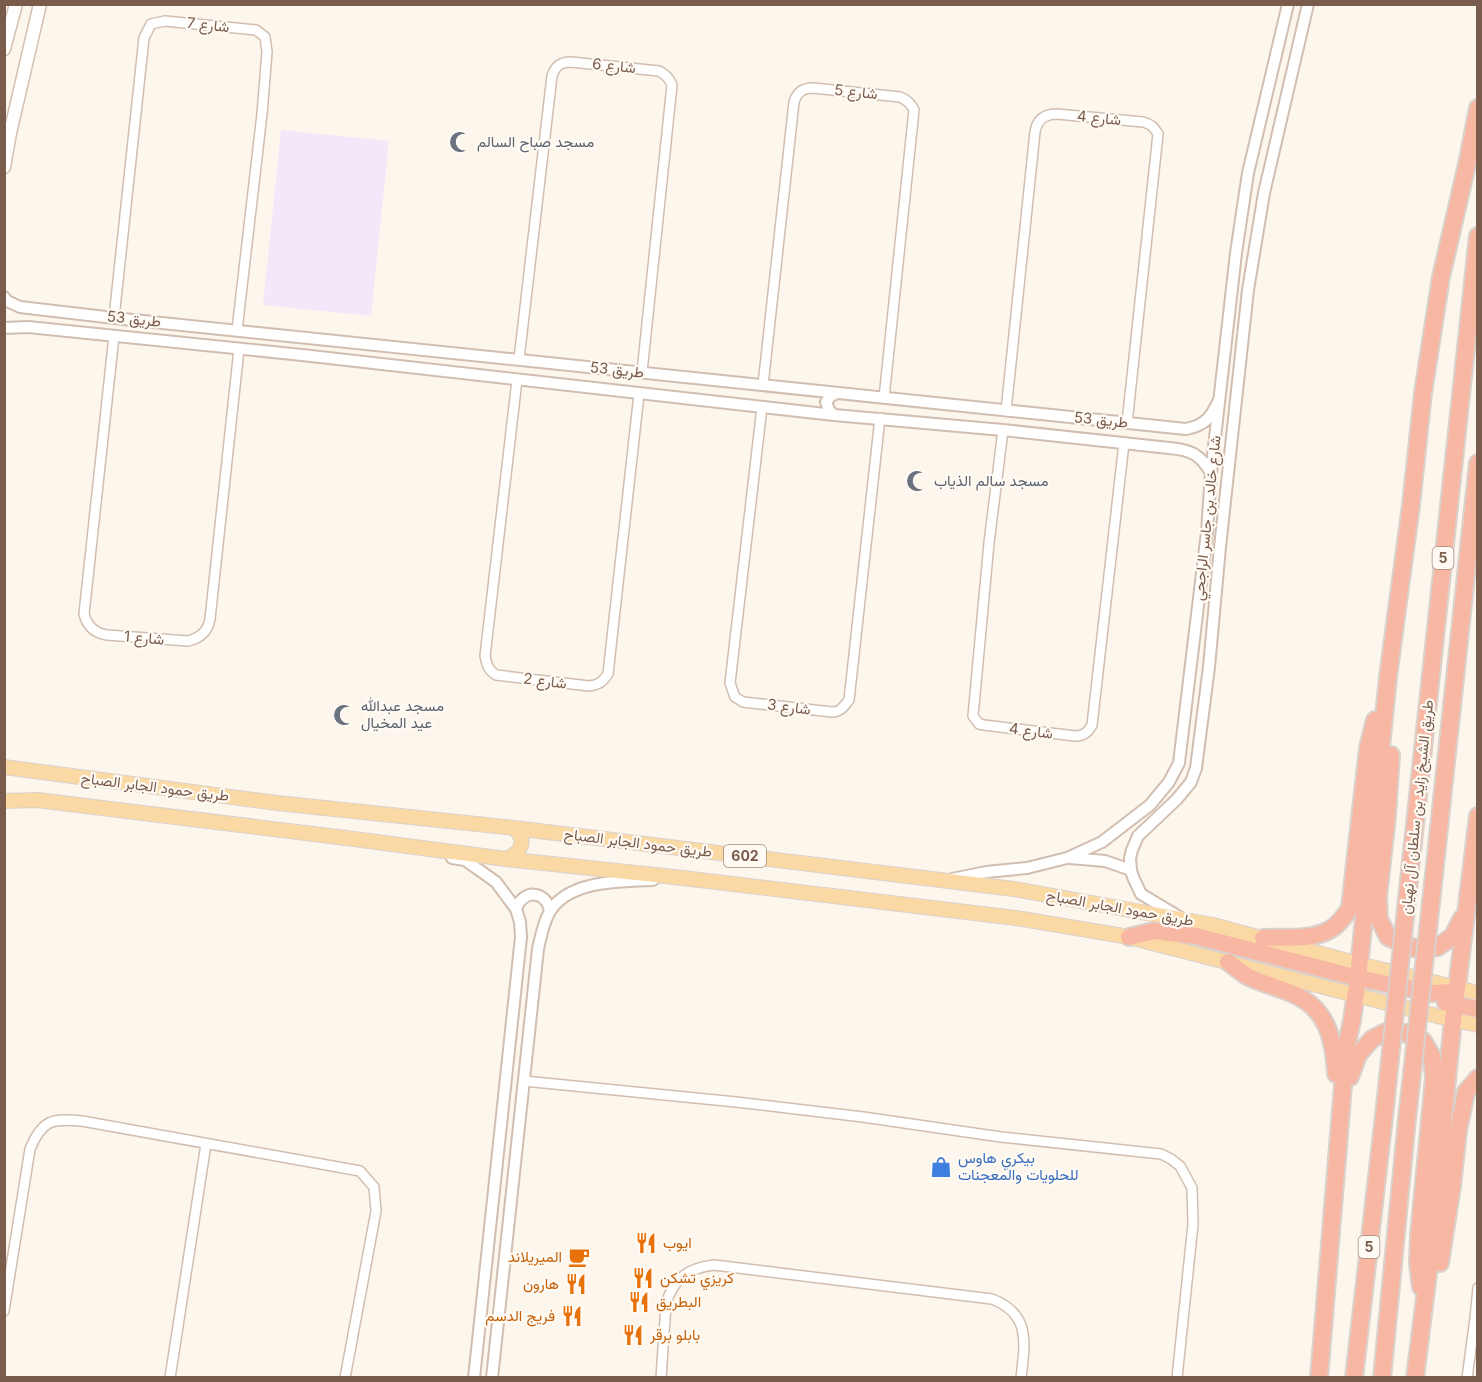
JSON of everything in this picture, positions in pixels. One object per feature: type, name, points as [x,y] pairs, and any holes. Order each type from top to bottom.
[{"type":"highway","points":[[1319,1377],[1346,1049],[1358,978],[1388,677],[1423,393],[1441,277],[1478,108]]},
{"type":"highway","name":"طريق الشيخ زايد بن سلطان آل نهيان","points":[[1354,1377],[1478,236]]},
{"type":"highway","name":"طريق الشيخ زايد بن سلطان آل نهيان","points":[[1382,1377],[1407,1119],[1478,464]]},
{"type":"highway","points":[[1388,677],[1392,710],[1392,744],[1378,897],[1379,919],[1388,937],[1413,948],[1438,947],[1453,936],[1467,909]]},
{"type":"highway","points":[[1263,938],[1323,933],[1335,926],[1350,908],[1368,748],[1388,677]]},
{"type":"highway","points":[[1415,1377],[1425,1306],[1440,1140],[1478,816]]},
{"type":"highway","points":[[1129,937],[1154,931],[1186,934],[1358,978],[1374,989],[1455,1004],[1476,1019]]},
{"type":"highway","points":[[1228,962],[1248,976],[1295,994],[1308,1002],[1324,1019],[1335,1053],[1339,1127]]},
{"type":"highway","points":[[1341,1106],[1358,1055],[1372,1039],[1386,1032],[1406,1033],[1423,1041],[1432,1056],[1434,1078],[1418,1244],[1418,1263],[1425,1306]]},
{"type":"highway","points":[[1425,1306],[1438,1272],[1445,1236],[1458,1131],[1466,1092],[1478,1078]]},
{"type":"main road","points":[[4,49],[16,4]]},
{"type":"main road","points":[[4,167],[7,130],[16,103],[40,4]]},
{"type":"main road","points":[[4,109],[16,103]]},
{"type":"main road","name":"طريق حمود الجابر الصباح","points":[[4,767],[277,803],[514,828],[1014,889],[1183,919],[1263,938],[1358,978],[1455,1004],[1478,993]]},
{"type":"main road","name":"طريق حمود الجابر الصباح","points":[[4,801],[37,800],[506,859],[1016,918],[1129,937],[1228,962],[1358,978]]},
{"type":"main road","points":[[506,859],[514,856],[521,845],[519,833],[514,828]]},
{"type":"street","name":"شارع خالد بن جاسر الراجحي","points":[[946,880],[986,872],[1027,868],[1067,858],[1102,842],[1150,805],[1169,782],[1179,763],[1244,192],[1288,4]]},
{"type":"street","name":"شارع خالد بن جاسر الراجحي","points":[[1131,870],[1132,850],[1138,836],[1177,799],[1191,782],[1196,768],[1248,290],[1264,193],[1308,4]]},
{"type":"street","name":"شارع 7","points":[[114,318],[144,38],[151,24],[165,21],[256,30],[265,37],[267,52],[261,124],[237,330]]},
{"type":"street","name":"شارع 6","points":[[519,359],[552,76],[561,63],[571,62],[659,72],[665,74],[672,85],[642,372]]},
{"type":"street","name":"شارع 5","points":[[764,385],[794,102],[800,91],[813,88],[900,98],[911,104],[914,110],[884,398]]},
{"type":"street","name":"شارع 4","points":[[1006,411],[1038,122],[1051,114],[1143,122],[1155,128],[1158,134],[1127,423]]},
{"type":"street","points":[[1244,192],[1256,184],[1264,193]]},
{"type":"street","name":"طريق 53","points":[[4,297],[20,307],[114,318],[1172,428],[1186,429],[1197,426],[1212,415],[1219,400]]},
{"type":"street","points":[[28,327],[27,317],[32,308]]},
{"type":"street","name":"طريق 53","points":[[4,328],[28,327],[302,355],[805,412],[1183,449],[1196,454],[1211,473]]},
{"type":"street","name":"شارع 1","points":[[114,336],[84,614],[91,628],[96,632],[107,634],[188,641],[199,637],[207,629],[210,619],[238,349]]},
{"type":"street","points":[[302,355],[309,347],[309,342],[305,338]]},
{"type":"street","points":[[331,359],[326,349],[332,340]]},
{"type":"street","name":"شارع 2","points":[[517,380],[485,656],[487,665],[490,672],[496,675],[589,686],[598,685],[608,674],[639,394]]},
{"type":"street","points":[[804,389],[813,396],[814,400],[805,412]]},
{"type":"street","points":[[834,415],[826,402],[837,393]]},
{"type":"street","name":"شارع 3","points":[[762,407],[730,683],[735,697],[742,702],[832,712],[838,712],[849,700],[880,418]]},
{"type":"street","points":[[1169,448],[1174,445],[1177,436],[1172,428]]},
{"type":"street","name":"شارع 4","points":[[1003,430],[989,543],[973,716],[979,724],[984,725],[1076,736],[1088,732],[1092,725],[1124,443]]},
{"type":"street","points":[[1189,684],[1193,696],[1201,697],[1206,690]]},
{"type":"street","points":[[346,838],[397,851],[465,860],[496,882],[516,909],[520,922],[520,948],[474,1377]]},
{"type":"street","points":[[1067,858],[1105,861],[1131,870],[1135,885],[1141,894],[1183,919]]},
{"type":"street","points":[[492,1377],[538,949],[542,931],[550,911],[576,890],[616,882],[683,878]]},
{"type":"street","points":[[516,909],[521,899],[531,894],[546,901],[550,911]]},
{"type":"street","points":[[524,1081],[736,1102],[1001,1137],[1161,1154],[1180,1166],[1192,1188],[1193,1224],[1178,1377]]},
{"type":"street","points":[[4,1311],[30,1149],[36,1135],[44,1126],[56,1120],[82,1121],[360,1170],[374,1187],[376,1211],[345,1377]]},
{"type":"street","points":[[170,1377],[206,1144]]},
{"type":"street","points":[[661,1377],[666,1304],[669,1296],[680,1278],[695,1269],[714,1265],[992,1299],[1013,1312],[1021,1324],[1025,1339],[1021,1377]]},
{"type":"street","points":[[1467,1377],[1478,1288]]},
{"type":"shaded area","points":[[281,130],[389,141],[371,316],[263,305]]},
{"type":"place","name":"مسجد صباح السالم","points":[[460,142]]},
{"type":"place","name":"مسجد سالم الذياب","points":[[917,481]]},
{"type":"place","name":"مسجد عبدالله عيد المخيال","points":[[344,715]]},
{"type":"place","name":"بيكري هاوس للحلويات والمعجنات","points":[[941,1167]]},
{"type":"place","name":"ايوب","points":[[646,1243]]},
{"type":"place","name":"الميريلاند","points":[[579,1257]]},
{"type":"place","name":"كريزي تشكن","points":[[643,1278]]},
{"type":"place","name":"هارون","points":[[576,1284]]},
{"type":"place","name":"البطريق","points":[[639,1302]]},
{"type":"place","name":"فريج الدسم","points":[[572,1316]]},
{"type":"place","name":"بابلو برقر","points":[[633,1335]]}]
